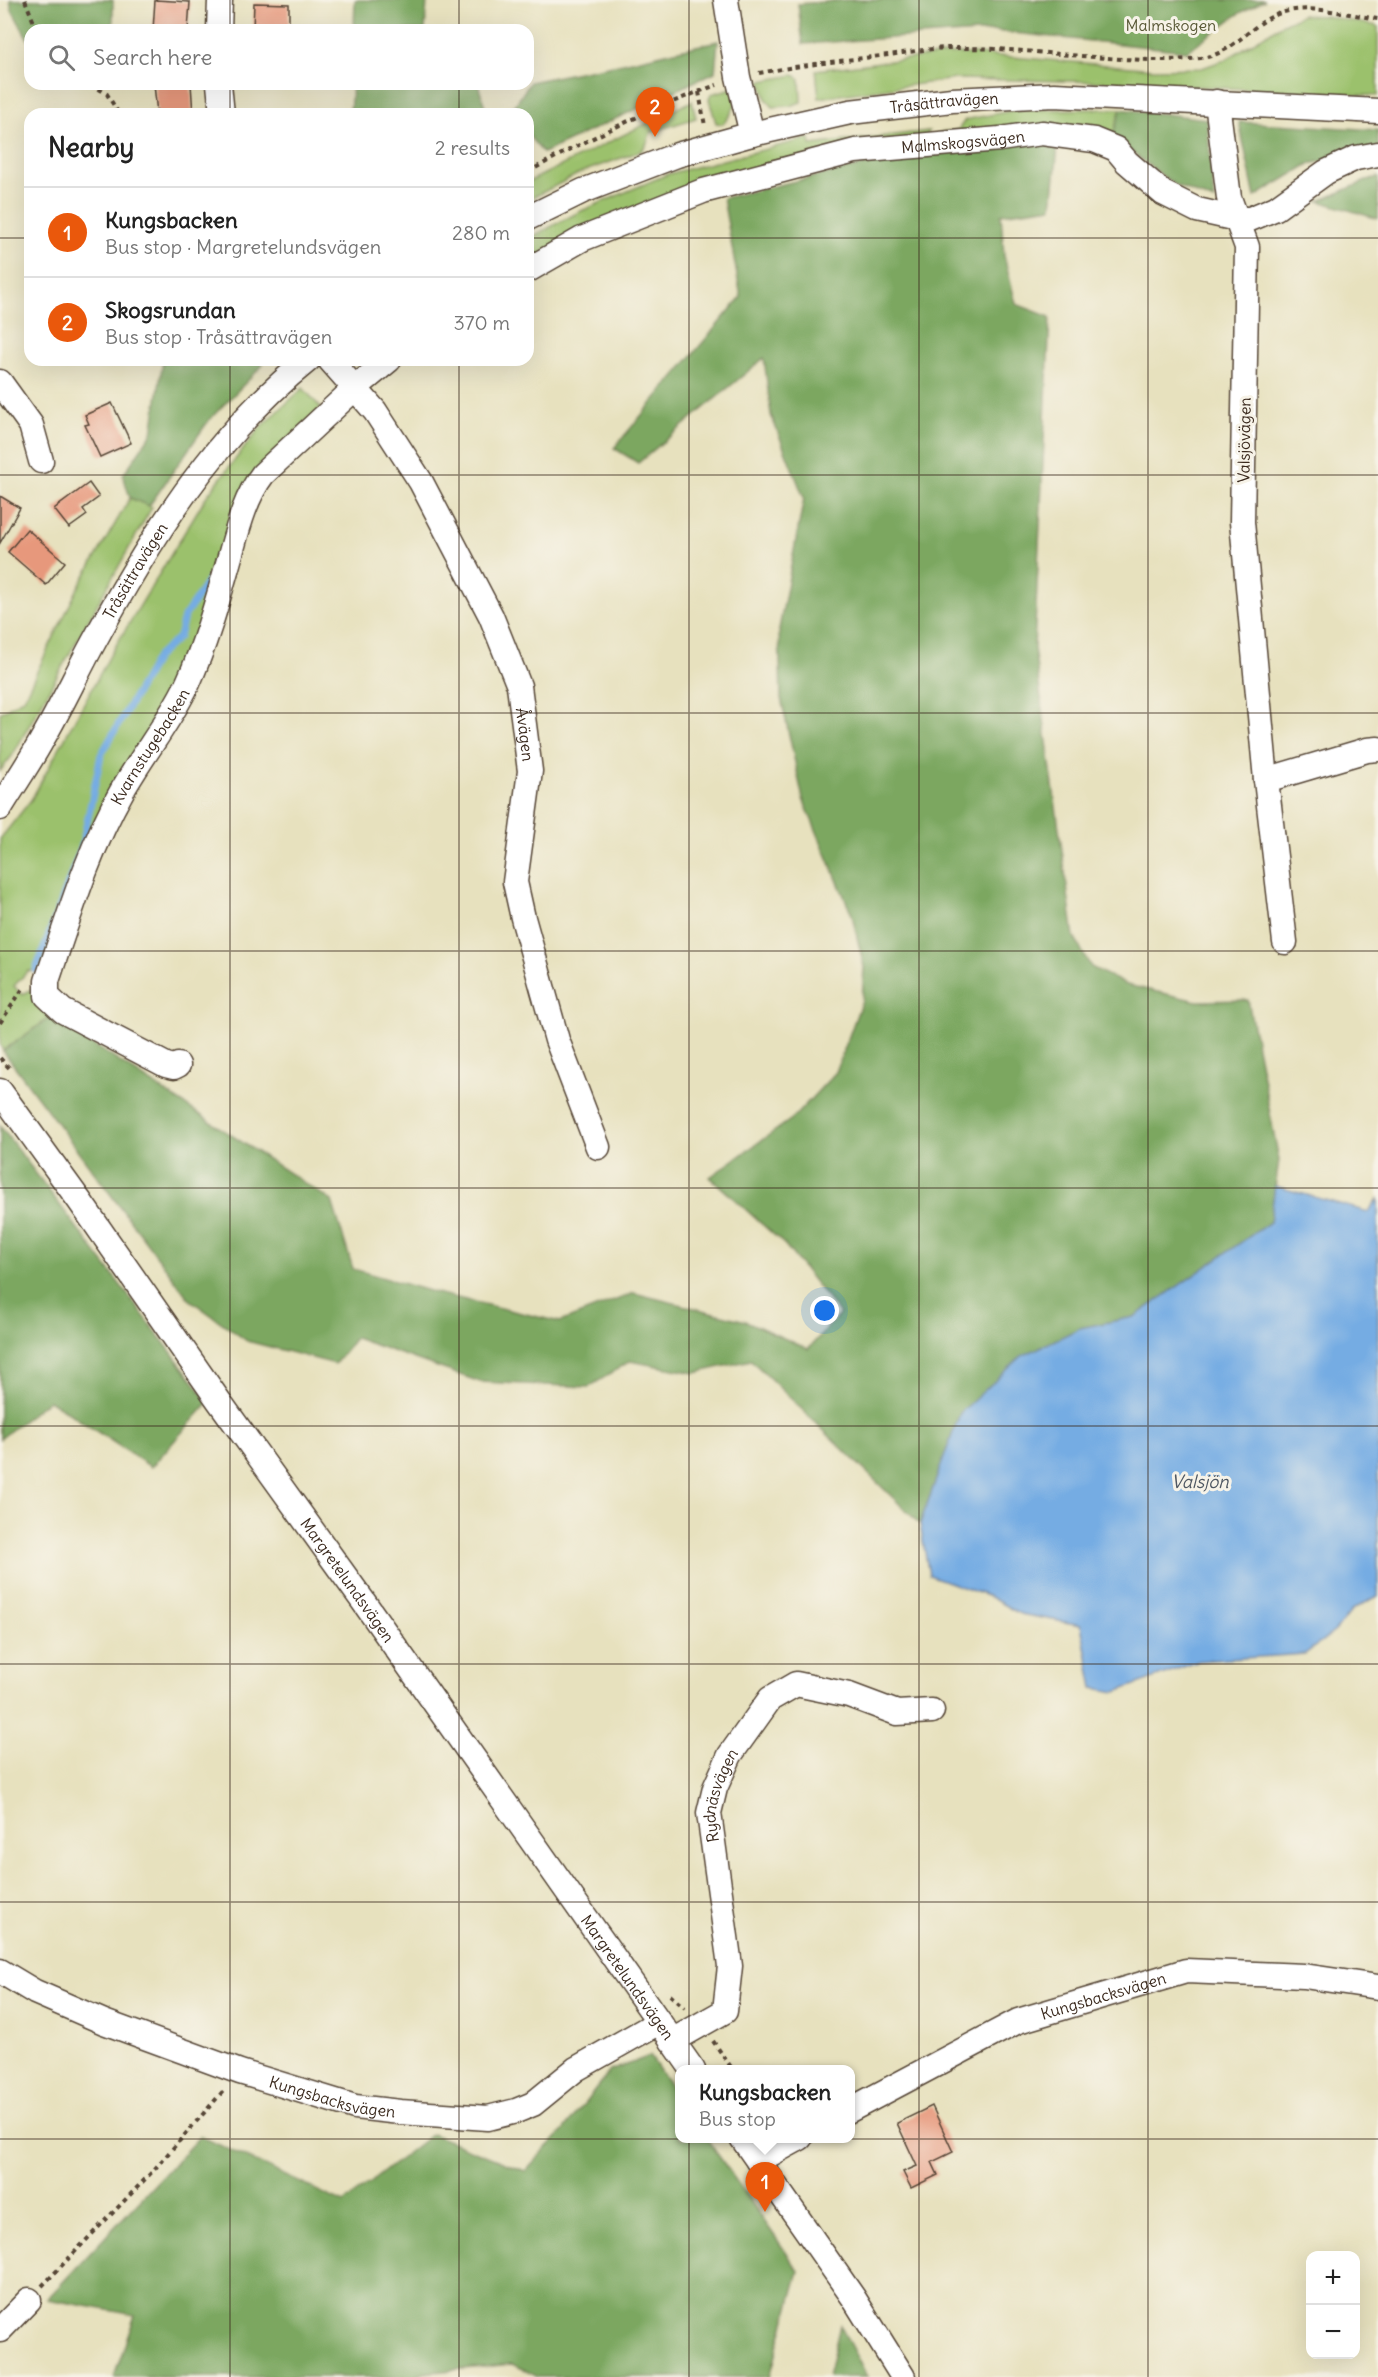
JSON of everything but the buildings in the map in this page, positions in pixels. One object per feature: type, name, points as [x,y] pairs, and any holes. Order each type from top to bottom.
[{"type":"street","points":[[219,24],[220,0]]},
{"type":"street","points":[[726,0],[738,77],[752,134]]},
{"type":"street","points":[[220,90],[221,108]]},
{"type":"street","name":"Tråsättravägen","points":[[534,215],[583,191],[667,159],[752,134],[850,112],[952,100],[1054,95],[1378,111]]},
{"type":"street","name":"Valsjövägen","points":[[1217,102],[1229,198],[1246,247],[1242,522],[1266,780],[1286,942]]},
{"type":"street","name":"Malmskogsvägen","points":[[534,267],[582,239],[703,191],[855,151],[1000,139],[1042,133],[1094,140],[1116,149],[1127,162],[1163,193],[1197,210],[1237,219],[1250,219],[1265,214],[1326,172],[1356,158],[1378,154]]},
{"type":"street","name":"Tråsättravägen","points":[[0,808],[44,737],[91,647],[169,518],[222,444],[262,401],[301,366]]},
{"type":"street","name":"Åvägen","points":[[335,366],[375,411],[421,482],[491,616],[519,686],[530,771],[515,882],[557,1040],[598,1147]]},
{"type":"street","points":[[355,388],[382,366]]},
{"type":"street","points":[[0,382],[31,425],[41,461]]},
{"type":"street","name":"Kvarnstugebacken","points":[[47,981],[82,876],[102,830],[123,789],[167,722],[188,683],[211,626],[239,524],[253,490],[263,474],[355,388]]},
{"type":"street","points":[[1266,780],[1367,750],[1378,749]]},
{"type":"street","points":[[47,981],[47,996],[63,1011],[166,1065],[178,1065]]},
{"type":"street","name":"Margretelundsvägen","points":[[0,1091],[80,1200],[219,1401],[363,1601],[689,2065]]},
{"type":"street","name":"Rydnäsvägen","points":[[666,2032],[725,2011],[730,1966],[709,1813],[715,1788],[730,1755],[770,1698],[796,1684],[849,1695],[897,1713],[932,1711]]},
{"type":"street","name":"Kungsbacksvägen","points":[[0,1971],[35,1992],[105,2022],[240,2072],[355,2107],[488,2118],[533,2104],[576,2069],[666,2032]]},
{"type":"street","name":"Kungsbacksvägen","points":[[855,2107],[1018,2021],[1186,1971],[1304,1976],[1378,1987]]},
{"type":"street","points":[[745,2143],[853,2297],[903,2377]]},
{"type":"street","points":[[758,2161],[792,2143]]},
{"type":"street","points":[[0,2330],[29,2300]]},
{"type":"path","points":[[25,0],[35,24]]},
{"type":"path","points":[[534,169],[557,156],[699,92],[738,77],[805,65],[950,48],[1046,51],[1112,58],[1204,58],[1226,50],[1270,18],[1289,10],[1316,10],[1378,19]]},
{"type":"path","points":[[101,90],[107,94],[116,108]]},
{"type":"path","points":[[699,92],[705,128]]},
{"type":"path","points":[[0,1023],[25,986],[36,977],[47,981]]},
{"type":"path","points":[[29,2300],[152,2172],[240,2072]]},
{"type":"green space","points":[[10,0],[113,0],[113,24],[24,24],[24,32],[12,10]]},
{"type":"green space","points":[[355,0],[427,0],[425,24],[354,24]]},
{"type":"green space","name":"Malmskogen","points":[[847,0],[1265,0],[1240,13],[1187,51],[994,31],[803,44],[798,4]]},
{"type":"green space","points":[[1302,15],[1325,16],[1378,26],[1378,96],[1114,82],[955,79],[819,98],[816,70],[947,54],[976,54],[1155,69],[1202,68],[1227,59],[1281,25]]},
{"type":"green space","points":[[718,41],[715,72],[543,153],[534,142],[534,108],[513,108],[525,90],[534,90],[534,81]]},
{"type":"green space","points":[[794,75],[800,79],[801,102],[790,106],[773,107],[766,99],[761,81]]},
{"type":"green space","points":[[736,87],[736,98],[732,111],[723,124],[716,123],[709,99],[711,94]]},
{"type":"green space","points":[[352,90],[480,90],[485,108],[350,108]]},
{"type":"green space","points":[[692,101],[696,118],[651,132],[641,151],[582,172],[534,197],[534,179]]},
{"type":"green space","points":[[1121,109],[1112,137],[940,132],[958,130],[965,120],[1015,110]]},
{"type":"green space","points":[[1121,109],[1207,119],[1214,201],[1175,185],[1112,137]]},
{"type":"green space","points":[[1239,122],[1378,130],[1378,150],[1309,164],[1255,197]]},
{"type":"green space","points":[[929,131],[927,138],[789,161],[534,258],[534,236],[579,212],[668,174],[810,138],[811,145]]},
{"type":"green space","points":[[1029,141],[1058,145],[1052,207],[1001,214],[1004,256],[1016,304],[1050,317],[1034,648],[1074,937],[1091,967],[1127,985],[1197,1001],[1248,1000],[1279,1160],[1270,1222],[1134,1317],[1080,1328],[960,1413],[920,1524],[751,1360],[695,1373],[630,1361],[589,1387],[480,1382],[355,1338],[335,1364],[247,1341],[189,1299],[3,1051],[51,1017],[332,1201],[353,1269],[436,1293],[560,1322],[634,1293],[746,1321],[808,1349],[840,1314],[785,1245],[710,1177],[793,1118],[836,1072],[862,1000],[864,967],[852,915],[803,799],[781,698],[779,629],[804,498],[771,415],[764,358],[638,463],[614,448],[741,297],[723,198],[882,161]]},
{"type":"green space","points":[[1378,177],[1378,219],[1319,201],[1371,179]]},
{"type":"green space","points":[[162,366],[262,366],[209,420],[149,506],[130,498],[123,475],[152,433]]},
{"type":"green space","points":[[303,388],[321,408],[259,468],[212,605],[44,971],[28,971],[14,986],[22,995],[38,985],[51,1017],[3,1051],[0,1045],[0,839],[31,800],[113,650],[206,497],[259,429]]},
{"type":"green space","points":[[130,498],[152,507],[12,756],[0,771],[0,713],[24,698],[78,588]]},
{"type":"green space","points":[[0,1126],[209,1402],[151,1467],[49,1400],[0,1439]]},
{"type":"green space","points":[[650,2056],[675,2093],[675,2143],[710,2143],[799,2271],[770,2377],[538,2377],[512,2364],[424,2373],[413,2377],[114,2377],[135,2315],[47,2299],[200,2136],[344,2203],[432,2134],[525,2171],[563,2131],[610,2071]]},
{"type":"green space","points":[[840,2325],[867,2377],[828,2377]]},
{"type":"water","name":"Valsjön","points":[[1275,1186],[1368,1212],[1378,1199],[1378,1596],[1352,1610],[1335,1631],[1305,1654],[1199,1661],[1116,1692],[1093,1688],[1081,1625],[1020,1614],[990,1597],[929,1575],[920,1524],[960,1413],[1022,1356],[1080,1328],[1134,1317],[1270,1222]]},
{"type":"waterway","points":[[36,970],[82,846],[101,755],[157,657],[179,637],[184,617],[211,577]]},
{"type":"place","name":"Skogsrundan","points":[[655,137]]},
{"type":"place","name":"Kungsbacken","points":[[765,2212]]}]
